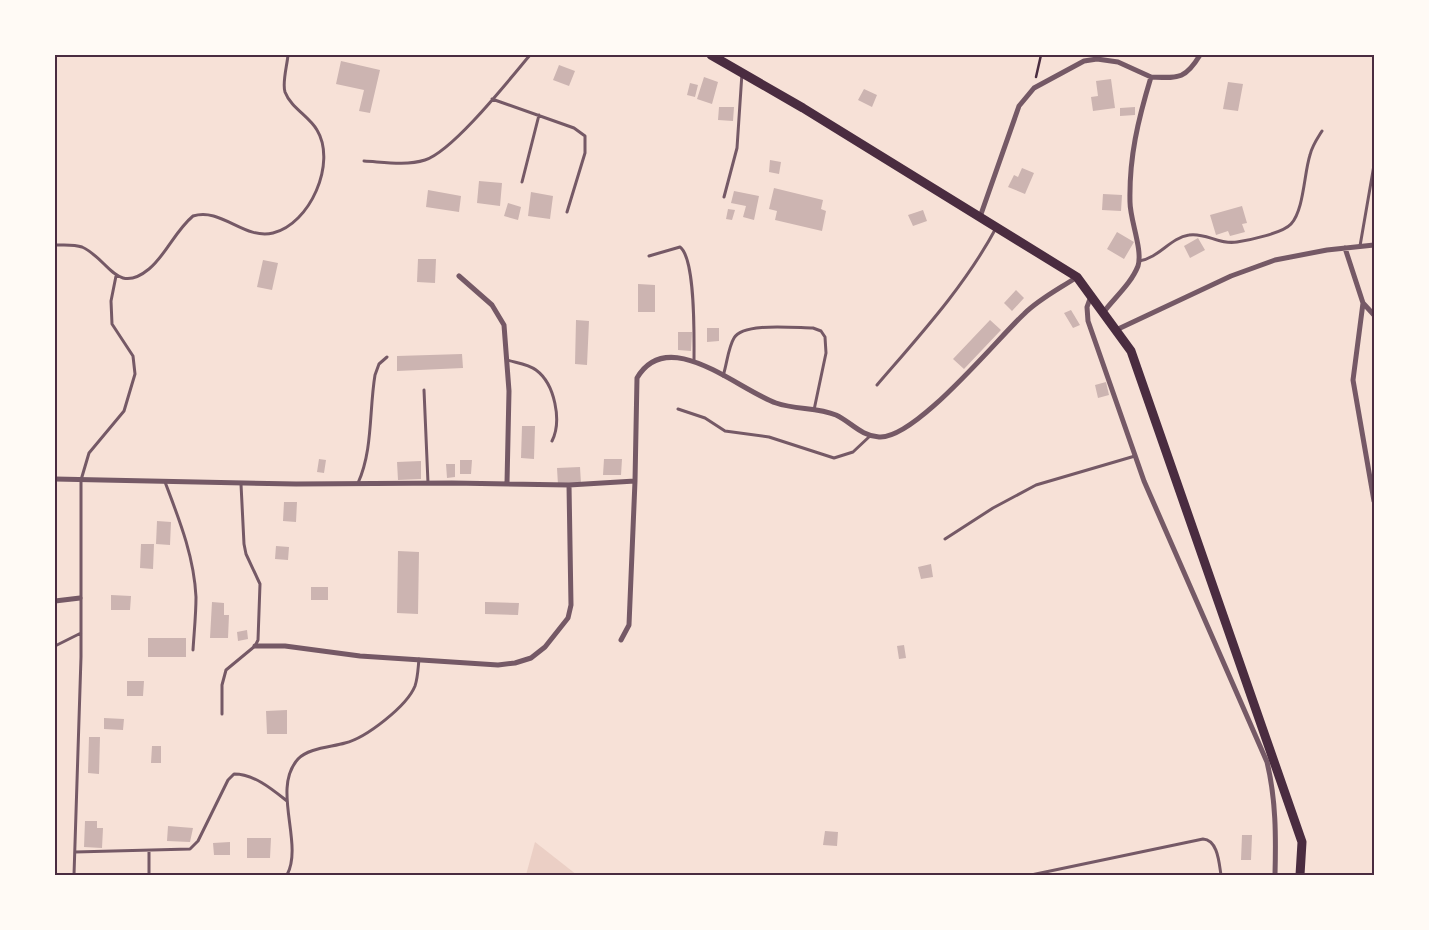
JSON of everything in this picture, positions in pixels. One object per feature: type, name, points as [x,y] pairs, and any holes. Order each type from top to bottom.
[{"type":"main road","points":[[711,55],[1077,277],[1132,350],[1302,842],[1300,875]]},
{"type":"street","points":[[980,217],[1018,106],[1034,88],[1084,61],[1097,59],[1118,62],[1151,77],[1178,78],[1190,71],[1200,55]]},
{"type":"street","points":[[1103,313],[1128,282],[1139,261],[1130,212],[1130,169],[1136,127],[1151,77]]},
{"type":"street","points":[[1116,330],[1231,276],[1275,260],[1374,245]]},
{"type":"street","points":[[1345,248],[1363,304],[1353,380],[1374,501]]},
{"type":"street","points":[[459,276],[492,305],[504,325],[509,391],[507,484]]},
{"type":"street","points":[[621,640],[629,625],[637,378],[642,370],[660,358],[681,357],[723,376],[772,402],[835,415],[870,436],[884,438],[903,429],[968,374],[1025,312],[1077,277]]},
{"type":"street","points":[[1091,296],[1087,308],[1088,321],[1135,456],[1267,762],[1276,817],[1275,875]]},
{"type":"street","points":[[1363,304],[1374,315]]},
{"type":"street","points":[[55,479],[241,484],[428,483],[569,485],[635,481]]},
{"type":"street","points":[[255,646],[285,646],[360,656],[419,658],[490,664],[515,663],[530,658],[554,637],[568,618],[571,605],[569,485]]},
{"type":"street","points":[[55,601],[80,598]]},
{"type":"lane","points":[[55,245],[80,247],[97,257],[116,276],[121,279],[132,279],[148,270],[172,238],[193,216],[209,215],[252,233],[264,234],[285,229],[306,210],[320,182],[323,146],[317,129],[292,103],[285,91],[288,55]]},
{"type":"lane","points":[[364,160],[410,163],[435,156],[451,143],[530,55]]},
{"type":"lane","points":[[724,197],[737,148],[742,73]]},
{"type":"lane","points":[[492,99],[574,128],[585,136],[585,153],[567,212]]},
{"type":"lane","points":[[522,182],[539,115]]},
{"type":"lane","points":[[1139,261],[1150,260],[1188,235],[1203,236],[1218,242],[1236,242],[1281,230],[1290,225],[1298,210],[1312,147],[1322,131]]},
{"type":"lane","points":[[1360,246],[1374,165]]},
{"type":"lane","points":[[878,385],[960,285],[997,227]]},
{"type":"lane","points":[[649,256],[680,247],[687,256],[694,317],[694,362]]},
{"type":"lane","points":[[74,875],[80,633],[81,480],[89,453],[124,411],[135,374],[133,356],[112,324],[111,300],[116,276]]},
{"type":"lane","points":[[723,376],[733,338],[738,332],[749,328],[813,328],[821,331],[826,344],[814,410]]},
{"type":"lane","points":[[357,484],[365,468],[368,453],[375,375],[379,364],[388,357]]},
{"type":"lane","points":[[507,360],[529,366],[547,381],[558,419],[558,428],[552,442]]},
{"type":"lane","points":[[424,390],[428,483]]},
{"type":"lane","points":[[678,409],[705,418],[725,431],[769,436],[834,458],[853,452],[870,436]]},
{"type":"lane","points":[[945,539],[993,508],[1036,484],[1135,456]]},
{"type":"lane","points":[[165,482],[184,530],[196,595],[193,650]]},
{"type":"lane","points":[[222,714],[222,685],[226,670],[255,646],[260,632],[260,584],[246,554],[241,484]]},
{"type":"lane","points":[[55,646],[80,633]]},
{"type":"lane","points":[[287,875],[292,853],[287,801],[290,776],[297,761],[307,754],[358,738],[382,723],[412,692],[417,680],[419,658]]},
{"type":"lane","points":[[75,852],[184,850],[194,846],[228,780],[234,774],[244,774],[268,786],[287,801]]},
{"type":"lane","points":[[1031,875],[1209,839],[1213,843],[1221,875]]},
{"type":"lane","points":[[149,851],[149,875]]},
{"type":"path","points":[[1034,88],[1041,55]]},
{"type":"shaded area","points":[[535,842],[577,875],[526,875]]},
{"type":"building","points":[[341,61],[380,70],[370,113],[359,111],[364,90],[336,84]]},
{"type":"building","points":[[559,65],[575,71],[569,86],[553,80]]},
{"type":"building","points":[[704,77],[718,82],[712,104],[697,99]]},
{"type":"building","points":[[1111,79],[1115,108],[1093,111],[1091,97],[1098,96],[1096,81]]},
{"type":"building","points":[[1228,82],[1243,84],[1238,111],[1223,109]]},
{"type":"building","points":[[690,83],[698,85],[695,97],[687,95]]},
{"type":"building","points":[[864,89],[877,95],[872,107],[858,100]]},
{"type":"building","points":[[719,107],[734,107],[733,121],[718,120]]},
{"type":"building","points":[[1135,107],[1135,115],[1120,116],[1120,108]]},
{"type":"building","points":[[770,160],[781,162],[779,174],[769,172]]},
{"type":"building","points":[[1022,168],[1034,173],[1025,194],[1008,187],[1014,175],[1018,177]]},
{"type":"building","points":[[479,181],[502,183],[500,206],[477,203]]},
{"type":"building","points":[[774,188],[823,200],[821,209],[826,211],[822,231],[775,220],[777,211],[769,209]]},
{"type":"building","points":[[428,190],[461,196],[459,212],[426,207]]},
{"type":"building","points":[[734,191],[759,196],[754,220],[743,217],[746,206],[731,203]]},
{"type":"building","points":[[531,192],[553,196],[550,219],[528,216]]},
{"type":"building","points":[[1103,194],[1122,195],[1121,211],[1102,210]]},
{"type":"building","points":[[508,203],[521,207],[518,220],[504,216]]},
{"type":"building","points":[[1242,206],[1247,223],[1242,224],[1245,232],[1230,236],[1228,231],[1216,235],[1210,215]]},
{"type":"building","points":[[728,209],[735,210],[732,220],[726,219]]},
{"type":"building","points":[[923,210],[927,221],[913,226],[908,215]]},
{"type":"building","points":[[1117,232],[1134,242],[1124,259],[1107,249]]},
{"type":"building","points":[[1198,238],[1205,250],[1190,258],[1184,246]]},
{"type":"building","points":[[418,259],[436,259],[435,283],[417,282]]},
{"type":"building","points":[[263,260],[278,263],[272,290],[257,287]]},
{"type":"building","points":[[638,284],[655,285],[655,312],[638,312]]},
{"type":"building","points":[[1016,290],[1024,298],[1012,311],[1004,303]]},
{"type":"building","points":[[1071,310],[1080,325],[1073,328],[1064,313]]},
{"type":"building","points":[[576,320],[589,321],[587,365],[575,364]]},
{"type":"building","points":[[990,320],[1001,330],[964,369],[953,359]]},
{"type":"building","points":[[707,328],[719,328],[719,341],[707,342]]},
{"type":"building","points":[[678,332],[692,332],[691,351],[678,350]]},
{"type":"building","points":[[462,354],[463,368],[397,371],[397,356]]},
{"type":"building","points":[[1106,382],[1109,395],[1098,398],[1095,385]]},
{"type":"building","points":[[522,426],[535,426],[534,459],[521,458]]},
{"type":"building","points":[[319,459],[326,460],[324,473],[317,472]]},
{"type":"building","points":[[604,459],[622,459],[621,475],[603,475]]},
{"type":"building","points":[[460,460],[472,460],[471,474],[460,474]]},
{"type":"building","points":[[421,461],[421,479],[398,480],[397,462]]},
{"type":"building","points":[[446,464],[455,464],[455,477],[447,478]]},
{"type":"building","points":[[580,467],[581,484],[558,485],[557,468]]},
{"type":"building","points":[[284,502],[297,502],[296,522],[283,521]]},
{"type":"building","points":[[157,521],[171,522],[170,545],[156,544]]},
{"type":"building","points":[[141,544],[154,544],[153,569],[140,568]]},
{"type":"building","points":[[276,546],[289,547],[288,560],[275,559]]},
{"type":"building","points":[[398,551],[419,552],[418,614],[397,613]]},
{"type":"building","points":[[931,564],[933,577],[921,579],[918,567]]},
{"type":"building","points":[[311,587],[328,587],[328,600],[311,600]]},
{"type":"building","points":[[111,595],[131,596],[130,610],[111,610]]},
{"type":"building","points":[[212,602],[224,603],[224,615],[229,615],[228,638],[210,638]]},
{"type":"building","points":[[485,602],[519,603],[518,615],[485,614]]},
{"type":"building","points":[[247,630],[248,639],[238,641],[237,632]]},
{"type":"building","points":[[148,638],[186,638],[186,657],[148,657]]},
{"type":"building","points":[[904,645],[906,658],[899,659],[897,646]]},
{"type":"building","points":[[127,681],[144,681],[143,696],[127,696]]},
{"type":"building","points":[[287,710],[287,734],[267,734],[266,711]]},
{"type":"building","points":[[104,718],[124,719],[123,730],[104,729]]},
{"type":"building","points":[[89,737],[100,737],[99,774],[88,773]]},
{"type":"building","points":[[152,746],[161,746],[161,763],[151,763]]},
{"type":"building","points":[[85,821],[97,821],[97,828],[103,828],[102,848],[84,847]]},
{"type":"building","points":[[168,826],[193,828],[190,842],[167,841]]},
{"type":"building","points":[[825,831],[838,832],[837,846],[823,845]]},
{"type":"building","points":[[1242,835],[1252,835],[1251,860],[1241,860]]},
{"type":"building","points":[[247,838],[271,838],[270,858],[247,858]]},
{"type":"building","points":[[230,842],[230,855],[214,855],[213,843]]}]
